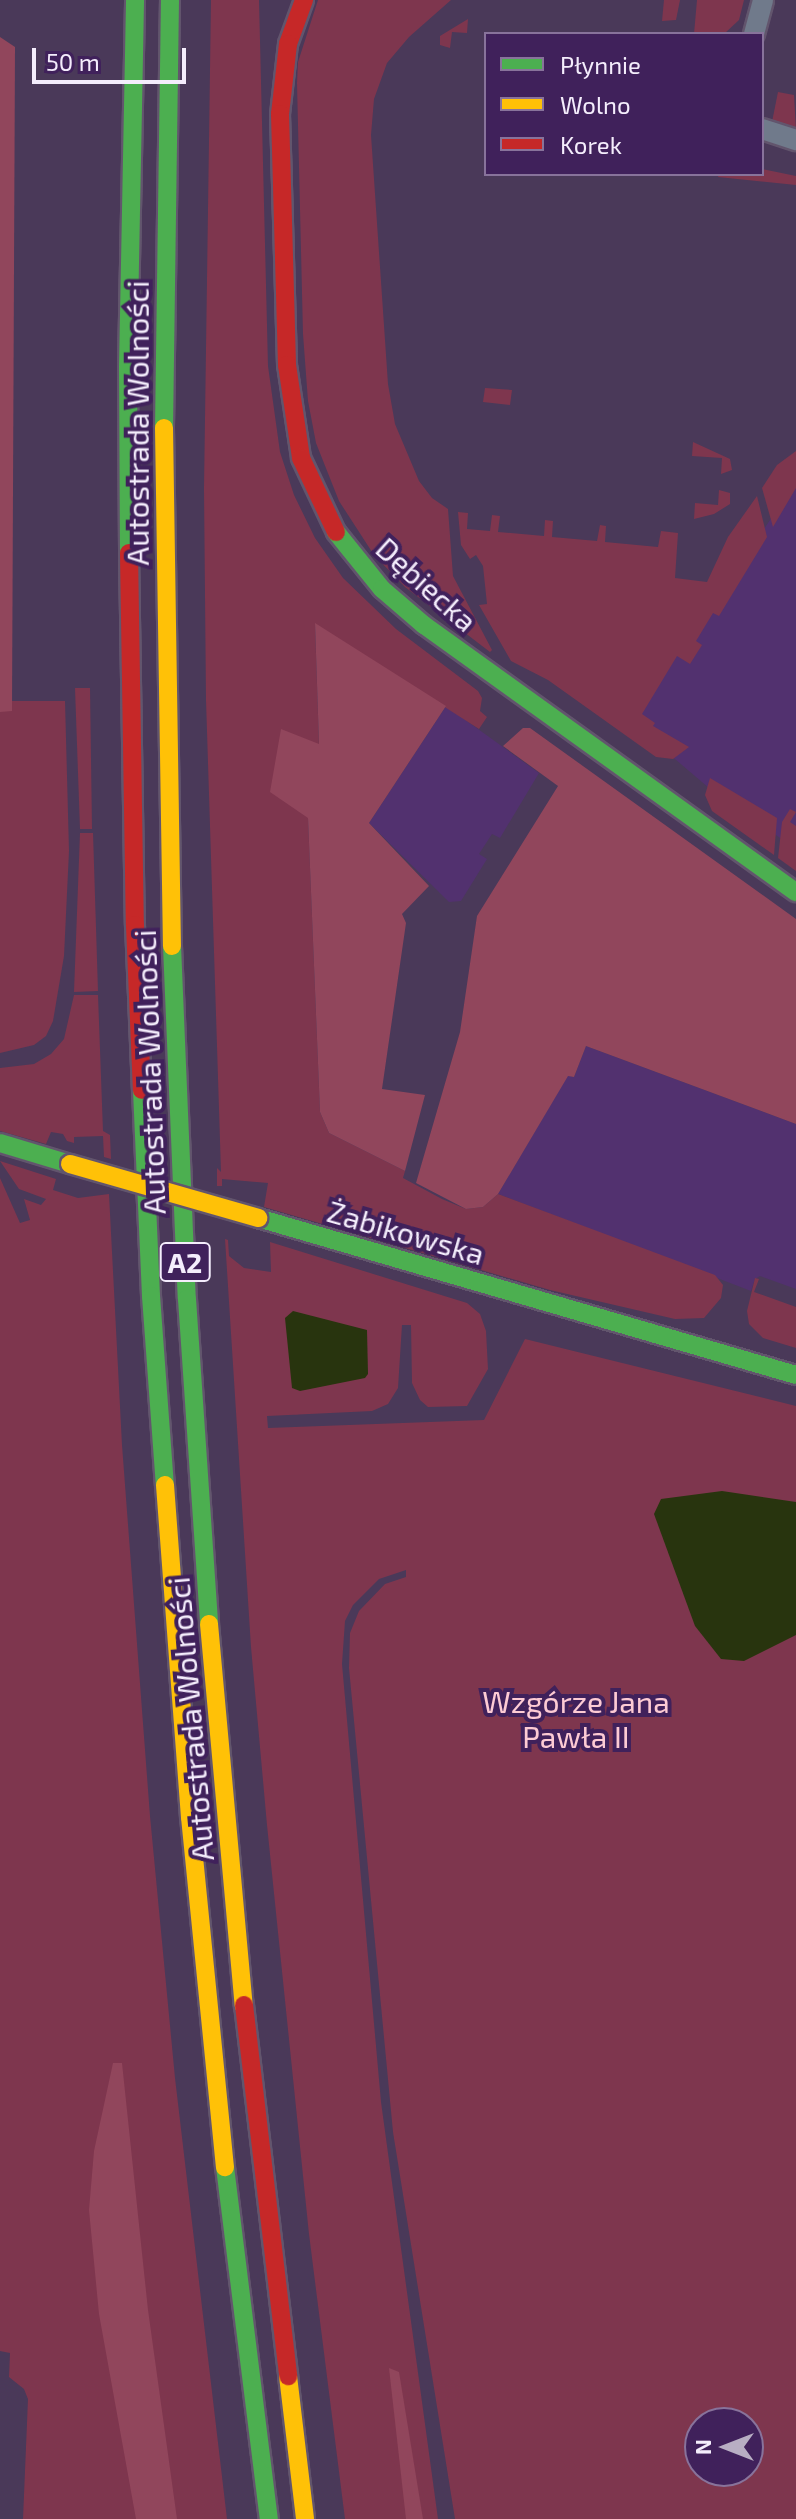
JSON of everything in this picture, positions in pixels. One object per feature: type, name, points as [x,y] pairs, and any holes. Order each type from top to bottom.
[{"type":"main road","name":"Autostrada Wolności","points":[[135,0],[128,367],[129,607],[135,925],[151,1296],[193,1849],[219,2116],[269,2519]]},
{"type":"main road","name":"Autostrada Wolności","points":[[170,0],[164,409],[166,709],[173,1003],[187,1299],[210,1637],[238,1956],[305,2519]]},
{"type":"main road","name":"Dębiecka","points":[[280,114],[288,44],[304,0]]},
{"type":"main road","name":"Dębiecka","points":[[279,14],[274,81],[280,114],[290,405],[301,458],[330,525],[373,580],[424,625],[796,892]]},
{"type":"main road","name":"Żabikowska","points":[[0,1143],[796,1375]]},
{"type":"street","points":[[755,32],[763,0]]},
{"type":"street","points":[[764,130],[796,140]]},
{"type":"shaded area","points":[[0,37],[15,47],[12,711],[0,712]]},
{"type":"shaded area","points":[[796,481],[796,849],[709,788],[628,719],[710,610]]},
{"type":"shaded area","points":[[315,623],[446,706],[369,823],[429,886],[402,914],[406,923],[382,1089],[425,1095],[405,1171],[329,1133],[320,1112],[308,818],[270,792],[281,729],[319,744]]},
{"type":"shaded area","points":[[446,706],[539,773],[500,838],[492,834],[479,854],[487,859],[461,901],[449,902],[369,823]]},
{"type":"shaded area","points":[[523,728],[530,728],[796,919],[796,1124],[586,1046],[574,1077],[568,1076],[498,1194],[483,1207],[466,1209],[416,1183],[460,1032],[477,916],[558,786],[503,746]]},
{"type":"shaded area","points":[[586,1046],[796,1124],[796,1289],[760,1276],[755,1279],[751,1291],[498,1194],[568,1075],[574,1077]]},
{"type":"shaded area","points":[[293,1311],[367,1330],[368,1374],[365,1378],[300,1391],[292,1388],[285,1318]]},
{"type":"shaded area","points":[[722,1491],[796,1502],[796,1635],[744,1661],[721,1659],[695,1626],[654,1514],[661,1499]]},
{"type":"shaded area","points":[[113,2063],[122,2063],[148,2310],[177,2519],[136,2519],[99,2314],[89,2210],[94,2151]]},
{"type":"shaded area","points":[[389,2368],[399,2372],[423,2519],[406,2519]]},
{"type":"green space","points":[[211,0],[259,0],[268,366],[280,452],[294,495],[315,538],[343,578],[396,629],[478,691],[482,698],[480,711],[487,717],[479,729],[315,624],[319,745],[308,818],[320,1112],[329,1133],[405,1171],[403,1178],[466,1209],[483,1207],[498,1194],[715,1275],[723,1285],[721,1298],[704,1318],[675,1319],[550,1290],[264,1207],[268,1183],[222,1179],[222,1186],[217,1186],[217,1168],[221,1172],[206,700],[204,489]]},
{"type":"green space","points":[[318,0],[451,0],[409,37],[387,63],[374,99],[371,135],[388,384],[395,424],[419,481],[432,498],[448,509],[453,576],[492,650],[490,652],[405,587],[374,555],[339,501],[316,443],[308,401],[303,334],[297,83],[298,62]]},
{"type":"green space","points":[[664,0],[680,0],[676,20],[662,21]]},
{"type":"green space","points":[[697,0],[744,0],[739,20],[726,32],[694,32]]},
{"type":"green space","points":[[468,19],[467,33],[452,32],[450,48],[440,45],[440,36]]},
{"type":"green space","points":[[778,92],[794,95],[796,130],[772,122]]},
{"type":"green space","points":[[764,169],[796,176],[796,185],[718,177],[764,176]]},
{"type":"green space","points":[[485,388],[512,390],[510,405],[483,402]]},
{"type":"green space","points":[[693,442],[730,459],[732,470],[721,474],[722,458],[692,456]]},
{"type":"green space","points":[[796,451],[796,488],[773,527],[762,488],[777,465]]},
{"type":"green space","points":[[719,490],[730,493],[730,504],[714,514],[694,519],[695,503],[718,505]]},
{"type":"green space","points":[[757,496],[767,537],[719,616],[713,613],[696,641],[702,645],[690,664],[677,656],[642,714],[655,723],[653,726],[689,747],[673,759],[656,757],[548,680],[511,661],[479,605],[487,604],[483,566],[476,555],[470,559],[461,545],[458,512],[468,513],[467,529],[490,531],[492,515],[500,516],[498,532],[544,536],[545,520],[553,521],[552,537],[597,541],[600,525],[606,526],[605,542],[658,547],[661,531],[678,533],[675,578],[707,582],[728,537]]},
{"type":"green space","points":[[75,688],[90,688],[92,829],[80,829]]},
{"type":"green space","points":[[0,701],[65,701],[69,851],[64,956],[53,1021],[46,1036],[34,1045],[0,1053]]},
{"type":"green space","points":[[710,778],[777,818],[774,855],[712,811],[705,795]]},
{"type":"green space","points":[[790,809],[796,812],[790,822],[796,826],[796,871],[778,858],[782,822]]},
{"type":"green space","points":[[80,833],[93,833],[98,991],[74,992]]},
{"type":"green space","points":[[74,995],[98,995],[103,1131],[110,1135],[111,1159],[104,1157],[103,1136],[74,1137],[74,1143],[67,1141],[63,1134],[51,1132],[46,1144],[0,1131],[0,1068],[34,1064],[51,1054],[64,1039]]},
{"type":"green space","points":[[0,1161],[56,1179],[53,1190],[78,1198],[109,1194],[122,1445],[150,1816],[175,2078],[227,2519],[23,2519],[28,2399],[24,2389],[9,2377],[10,2353],[0,2351],[0,1178],[20,1223],[30,1220],[24,1199],[41,1205],[46,1199],[19,1189]]},
{"type":"green space","name":"Wzgórze Jana Pawła II","points":[[225,1239],[228,1240],[229,1256],[244,1268],[271,1272],[270,1242],[467,1303],[480,1314],[486,1331],[488,1369],[467,1406],[428,1407],[420,1400],[412,1383],[411,1325],[402,1325],[398,1388],[388,1404],[372,1411],[267,1416],[268,1428],[484,1420],[525,1339],[796,1406],[796,2519],[455,2519],[393,2132],[349,1668],[350,1633],[359,1611],[385,1584],[406,1577],[406,1570],[379,1579],[353,1605],[345,1621],[342,1664],[381,2102],[438,2519],[345,2519],[309,2234],[251,1647]]},
{"type":"green space","points":[[755,1278],[759,1279],[754,1292],[796,1307],[796,1348],[763,1338],[749,1324],[747,1311]]},
{"type":"traffic: fast","points":[[129,553],[128,367],[135,0]]},
{"type":"traffic: fast","points":[[164,428],[170,0]]},
{"type":"traffic: fast","points":[[336,532],[382,589],[424,625],[796,892]]},
{"type":"traffic: fast","points":[[172,946],[187,1299],[209,1624]]},
{"type":"traffic: fast","points":[[142,1090],[151,1296],[165,1485]]},
{"type":"traffic: fast","points":[[0,1143],[70,1164]]},
{"type":"traffic: fast","points":[[258,1218],[796,1375]]},
{"type":"traffic: fast","points":[[225,2167],[269,2519]]},
{"type":"traffic: slow","points":[[164,428],[172,946]]},
{"type":"traffic: slow","points":[[70,1164],[258,1218]]},
{"type":"traffic: slow","points":[[165,1485],[190,1817],[225,2167]]},
{"type":"traffic: slow","points":[[209,1624],[244,2005]]},
{"type":"traffic: slow","points":[[288,2376],[305,2519]]},
{"type":"traffic: jam","points":[[304,0],[288,44],[280,114],[287,365],[301,458],[336,532]]},
{"type":"traffic: jam","points":[[129,553],[135,925],[142,1090]]},
{"type":"traffic: jam","points":[[244,2005],[288,2376]]}]
